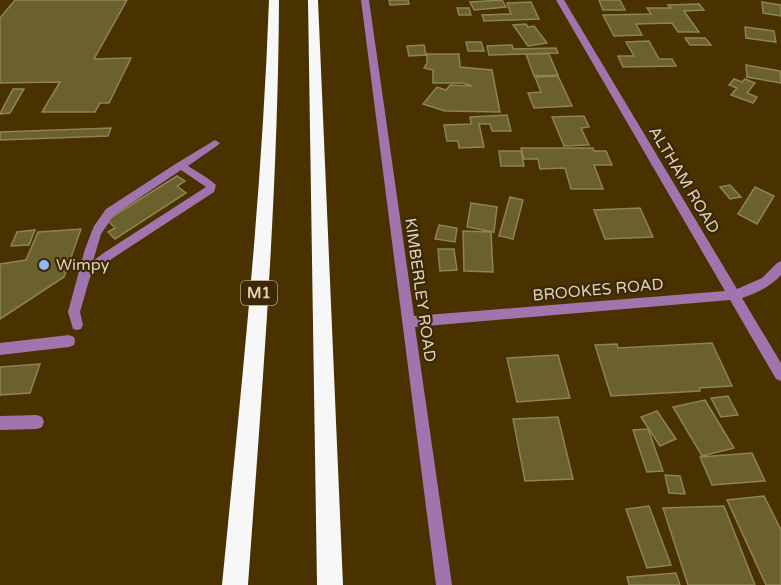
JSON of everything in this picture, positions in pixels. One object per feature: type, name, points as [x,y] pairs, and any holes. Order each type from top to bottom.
[{"type":"highway","name":"M1","points":[[235,585],[264,239],[272,104],[274,0]]},
{"type":"highway","points":[[313,0],[330,585]]},
{"type":"street","name":"KIMBERLEY ROAD","points":[[365,0],[444,585]]},
{"type":"street","name":"ALTHAM ROAD","points":[[560,0],[781,375]]},
{"type":"street","points":[[78,325],[74,312],[85,275],[91,238],[101,222],[123,201],[215,142]]},
{"type":"street","points":[[85,275],[109,255],[210,187],[180,165]]},
{"type":"street","name":"BROOKES ROAD","points":[[408,322],[735,295],[773,278],[781,266]]},
{"type":"street","points":[[0,349],[69,341]]},
{"type":"street","points":[[0,423],[37,422]]},
{"type":"building","points":[[15,0],[127,0],[94,59],[131,58],[109,103],[100,103],[95,112],[42,112],[60,82],[0,83],[0,18]]},
{"type":"building","points":[[389,0],[408,0],[409,4],[390,5]]},
{"type":"building","points":[[502,0],[506,7],[474,10],[470,2]]},
{"type":"building","points":[[599,0],[620,0],[625,10],[603,10]]},
{"type":"building","points":[[531,2],[539,19],[484,21],[482,15],[511,14],[507,3]]},
{"type":"building","points":[[762,2],[781,5],[781,16],[763,13]]},
{"type":"building","points":[[699,4],[704,10],[684,11],[699,32],[678,32],[672,23],[636,24],[642,35],[614,36],[603,15],[651,14],[647,8],[671,8],[668,5]]},
{"type":"building","points":[[457,8],[469,8],[471,15],[459,15]]},
{"type":"building","points":[[526,24],[528,27],[534,26],[547,43],[528,46],[513,25]]},
{"type":"building","points":[[745,27],[774,31],[776,42],[746,38]]},
{"type":"building","points":[[685,38],[705,38],[711,45],[690,45]]},
{"type":"building","points":[[649,41],[659,59],[672,59],[676,66],[623,67],[618,56],[634,56],[626,42]]},
{"type":"building","points":[[466,42],[481,42],[484,51],[468,51]]},
{"type":"building","points":[[424,45],[426,55],[409,56],[407,46]]},
{"type":"building","points":[[512,45],[513,49],[556,48],[558,53],[489,55],[487,46]]},
{"type":"building","points":[[427,54],[459,54],[460,67],[492,70],[500,112],[445,111],[423,104],[437,87],[446,90],[450,85],[472,86],[463,83],[433,83],[433,70],[424,68],[427,63]]},
{"type":"building","points":[[526,54],[549,54],[558,75],[534,76]]},
{"type":"building","points":[[746,65],[780,71],[781,83],[747,77]]},
{"type":"building","points":[[558,76],[572,106],[534,108],[528,93],[541,92],[535,77]]},
{"type":"building","points":[[734,79],[742,82],[745,79],[755,83],[747,93],[757,97],[753,103],[731,95],[737,88],[729,85]]},
{"type":"building","points":[[13,89],[24,89],[10,113],[0,114]]},
{"type":"building","points":[[507,115],[511,131],[492,131],[490,124],[479,124],[484,147],[459,148],[458,141],[447,141],[444,125],[471,124],[470,117]]},
{"type":"building","points":[[584,116],[589,127],[581,128],[589,145],[564,146],[552,117]]},
{"type":"building","points":[[111,128],[108,136],[0,140],[0,132]]},
{"type":"building","points":[[521,148],[593,148],[594,151],[606,151],[612,165],[594,165],[603,189],[571,189],[565,168],[540,169],[538,159],[524,159]]},
{"type":"building","points":[[499,151],[521,151],[524,166],[501,166]]},
{"type":"building","points":[[177,176],[185,181],[177,186],[186,193],[115,239],[108,232],[115,228],[107,220]]},
{"type":"building","points":[[730,185],[741,197],[730,199],[720,187]]},
{"type":"building","points":[[755,187],[774,196],[757,224],[738,214]]},
{"type":"building","points":[[510,197],[523,200],[513,239],[499,236]]},
{"type":"building","points":[[471,203],[497,207],[494,232],[467,227]]},
{"type":"building","points":[[640,208],[653,237],[605,239],[594,210]]},
{"type":"building","points":[[439,225],[457,228],[455,242],[435,239]]},
{"type":"building","points":[[81,229],[64,277],[0,319],[0,264],[26,260],[38,232]]},
{"type":"building","points":[[35,230],[29,245],[11,246],[17,232]]},
{"type":"building","points":[[463,231],[491,232],[493,272],[464,271]]},
{"type":"building","points":[[438,249],[454,249],[457,270],[440,271]]},
{"type":"building","points":[[712,343],[732,386],[699,388],[700,391],[611,396],[595,345],[617,344],[618,348]]},
{"type":"building","points":[[558,355],[570,398],[517,402],[507,358]]},
{"type":"building","points":[[40,364],[30,393],[0,395],[0,367]]},
{"type":"building","points":[[728,396],[738,415],[721,417],[711,398]]},
{"type":"building","points":[[705,400],[734,448],[702,456],[673,407]]},
{"type":"building","points":[[657,411],[676,439],[660,446],[641,417]]},
{"type":"building","points":[[558,417],[573,479],[525,481],[513,419]]},
{"type":"building","points":[[648,429],[663,471],[647,472],[633,430]]},
{"type":"building","points":[[752,453],[765,481],[712,485],[700,457]]},
{"type":"building","points":[[665,475],[680,476],[685,494],[669,493]]},
{"type":"building","points":[[764,496],[781,530],[781,585],[766,585],[727,500]]},
{"type":"building","points":[[649,506],[671,565],[647,568],[626,509]]},
{"type":"building","points":[[724,506],[755,585],[688,585],[663,508]]},
{"type":"building","points":[[676,573],[680,585],[629,585],[627,577]]},
{"type":"place","name":"Wimpy","points":[[44,265]]}]
